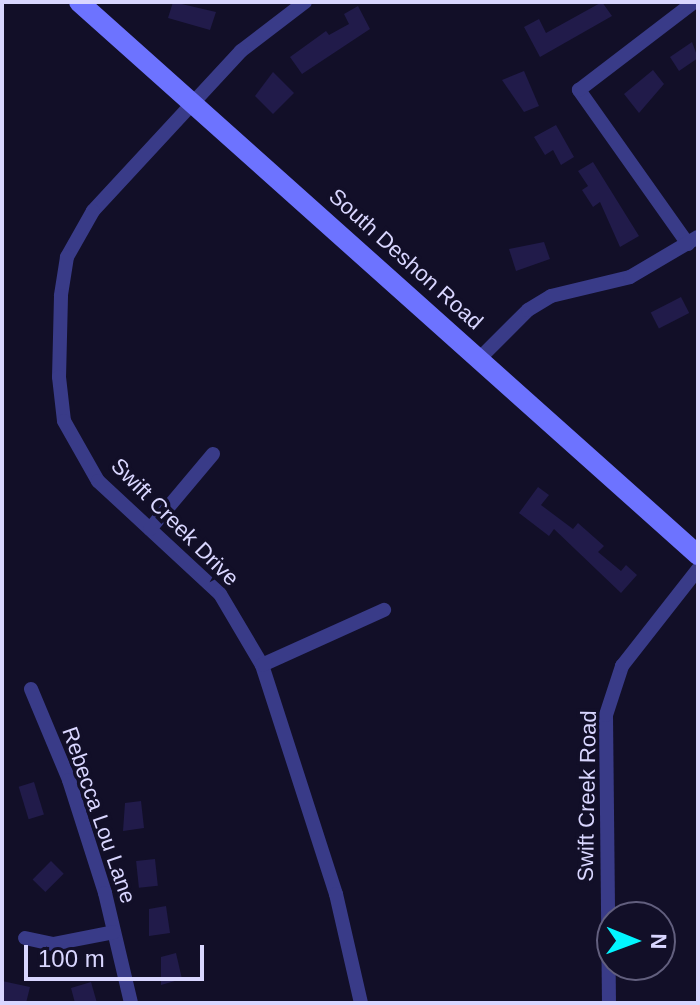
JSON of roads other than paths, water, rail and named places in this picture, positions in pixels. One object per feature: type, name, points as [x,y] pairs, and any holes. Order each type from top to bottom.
[{"type":"street","name":"South Deshon Road","points":[[79,2],[481,357],[698,555]]},
{"type":"street","name":"Swift Creek Drive","points":[[305,2],[241,51],[196,105],[93,211],[67,257],[61,296],[64,421],[98,481],[220,594],[262,665],[332,880],[361,1003]]},
{"type":"street","points":[[481,357],[528,310],[551,296],[630,277],[693,240],[579,90],[694,2]]},
{"type":"street","points":[[150,529],[213,454]]},
{"type":"street","name":"Swift Creek Road","points":[[609,1003],[606,715],[622,666],[698,569]]},
{"type":"street","points":[[262,665],[384,610]]},
{"type":"street","name":"Rebecca Lou Lane","points":[[31,689],[69,780],[114,932],[131,1003]]},
{"type":"street","points":[[25,938],[53,944],[114,932]]}]
